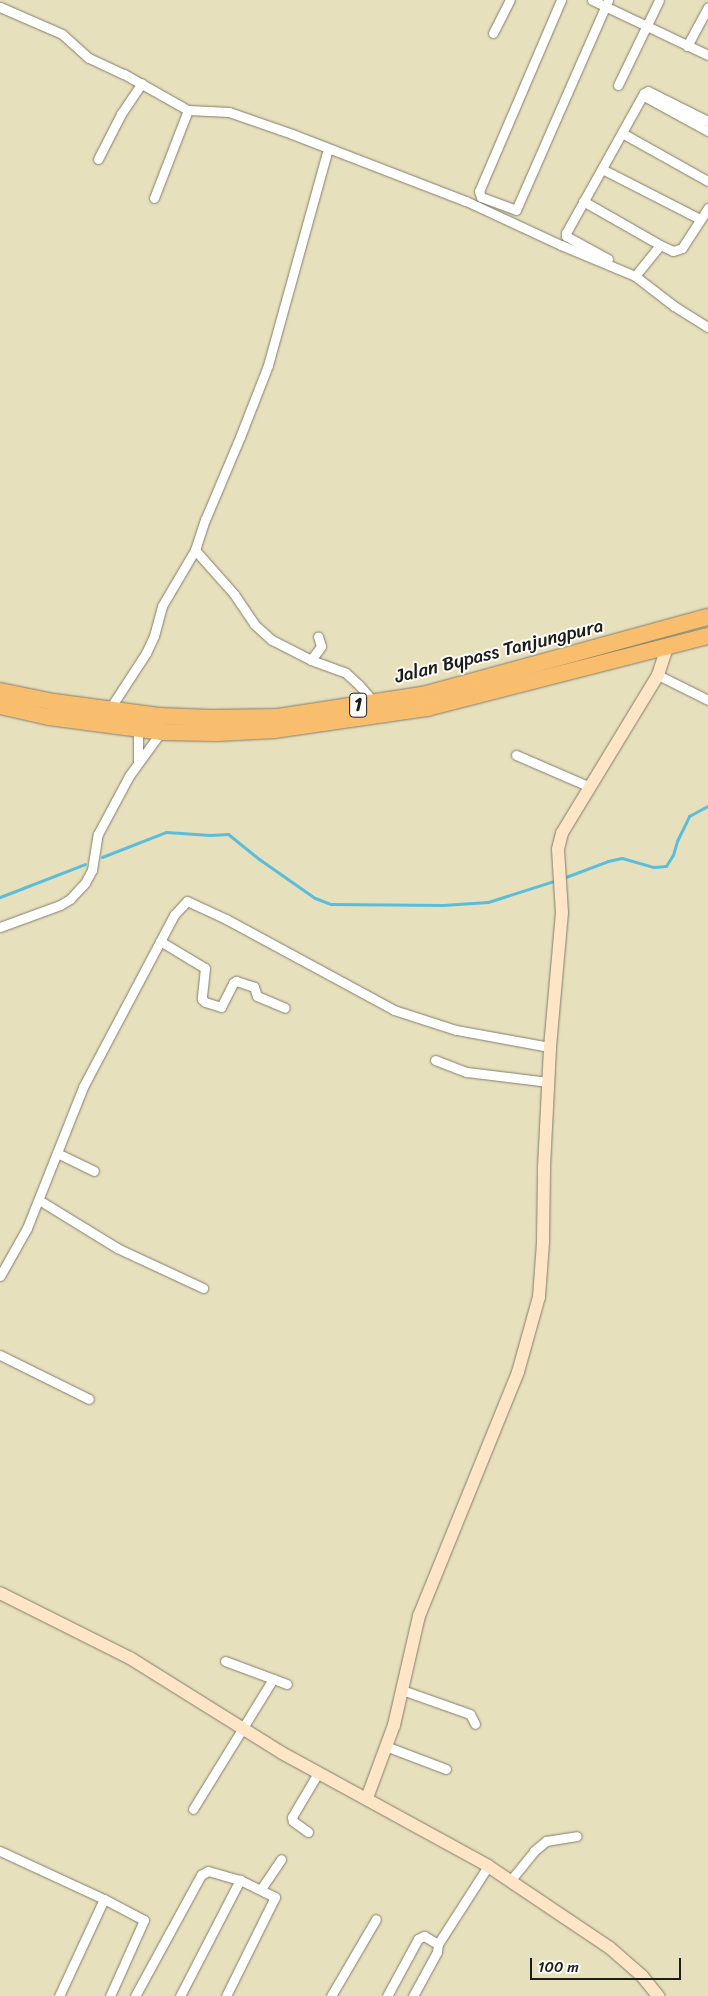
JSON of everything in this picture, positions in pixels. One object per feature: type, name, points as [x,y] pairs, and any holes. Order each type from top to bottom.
[{"type":"highway","name":"Jalan Bypass Tanjungpura","points":[[0,691],[54,702],[159,716],[212,718],[278,716],[426,694],[708,617]]},
{"type":"highway","name":"Jalan Bypass Tanjungpura","points":[[0,706],[49,716],[161,732],[217,733],[275,730],[427,708],[708,636]]},
{"type":"street","points":[[493,33],[510,0]]},
{"type":"street","points":[[561,0],[479,191],[482,197],[516,210],[606,3]]},
{"type":"street","points":[[592,0],[606,3],[687,46],[708,55]]},
{"type":"street","points":[[618,85],[659,0]]},
{"type":"street","points":[[0,7],[62,34],[89,58],[142,83],[188,110],[235,114],[466,201],[561,245],[636,274]]},
{"type":"street","points":[[687,46],[708,7]]},
{"type":"street","points":[[98,159],[121,114],[142,83]]},
{"type":"street","points":[[708,121],[648,91],[622,133],[566,233],[566,236],[636,274],[674,306],[708,327]]},
{"type":"street","points":[[644,96],[708,131]]},
{"type":"street","points":[[154,198],[188,110]]},
{"type":"street","points":[[622,133],[708,181]]},
{"type":"street","points":[[108,710],[146,653],[154,636],[162,606],[195,550],[268,365],[328,149]]},
{"type":"street","points":[[602,169],[700,219]]},
{"type":"street","points":[[583,201],[660,246],[673,251],[682,248],[708,208]]},
{"type":"street","points":[[636,274],[660,246]]},
{"type":"street","points":[[195,550],[234,594],[254,624],[272,640],[311,660],[346,674],[374,702]]},
{"type":"street","points":[[311,660],[321,646],[318,636]]},
{"type":"street","points":[[367,1798],[388,1747],[419,1616],[518,1372],[539,1297],[544,1242],[550,1046],[561,939],[558,849],[562,833],[658,675],[667,647]]},
{"type":"street","points":[[658,675],[708,700]]},
{"type":"street","points":[[138,729],[138,762]]},
{"type":"street","points":[[0,927],[60,905],[82,887],[92,870],[98,834],[138,762],[161,732]]},
{"type":"street","points":[[516,755],[590,787]]},
{"type":"street","points":[[0,1276],[27,1228],[83,1087],[160,941],[184,902],[191,901],[394,1010],[456,1030],[501,1040],[550,1046]]},
{"type":"street","points":[[160,941],[205,968],[202,998],[205,1002],[221,1007],[233,982],[236,981],[254,987],[256,995],[285,1008]]},
{"type":"street","points":[[435,1060],[467,1072],[548,1082]]},
{"type":"street","points":[[57,1153],[94,1171]]},
{"type":"street","points":[[38,1200],[116,1248],[203,1288]]},
{"type":"street","points":[[0,1355],[89,1399]]},
{"type":"street","points":[[0,1593],[130,1658],[318,1773],[367,1798],[488,1866],[628,1962],[658,1996]]},
{"type":"street","points":[[225,1661],[287,1684]]},
{"type":"street","points":[[193,1809],[244,1729],[273,1679]]},
{"type":"street","points":[[402,1690],[470,1714],[475,1724]]},
{"type":"street","points":[[388,1747],[446,1769]]},
{"type":"street","points":[[308,1832],[293,1821],[292,1817],[318,1773]]},
{"type":"street","points":[[510,1881],[534,1851],[546,1841],[577,1836]]},
{"type":"street","points":[[0,1851],[104,1899],[144,1920],[110,1996]]},
{"type":"street","points":[[261,1888],[281,1859]]},
{"type":"street","points":[[413,1996],[437,1952],[438,1944],[488,1866]]},
{"type":"street","points":[[135,1996],[200,1875],[204,1872],[212,1871],[261,1888],[274,1895],[274,1902],[226,1996]]},
{"type":"street","points":[[180,1996],[240,1880]]},
{"type":"street","points":[[59,1996],[104,1899]]},
{"type":"street","points":[[331,1996],[376,1919]]},
{"type":"street","points":[[387,1996],[418,1939],[424,1936],[438,1944]]},
{"type":"waterway","points":[[563,878],[608,861],[622,858],[654,867],[666,866],[673,855],[677,841],[689,816],[708,806]]},
{"type":"waterway","points":[[102,857],[166,832],[210,835],[228,834],[259,859],[315,898],[331,904],[443,905],[488,902],[557,880]]},
{"type":"waterway","points":[[0,897],[85,864]]}]
